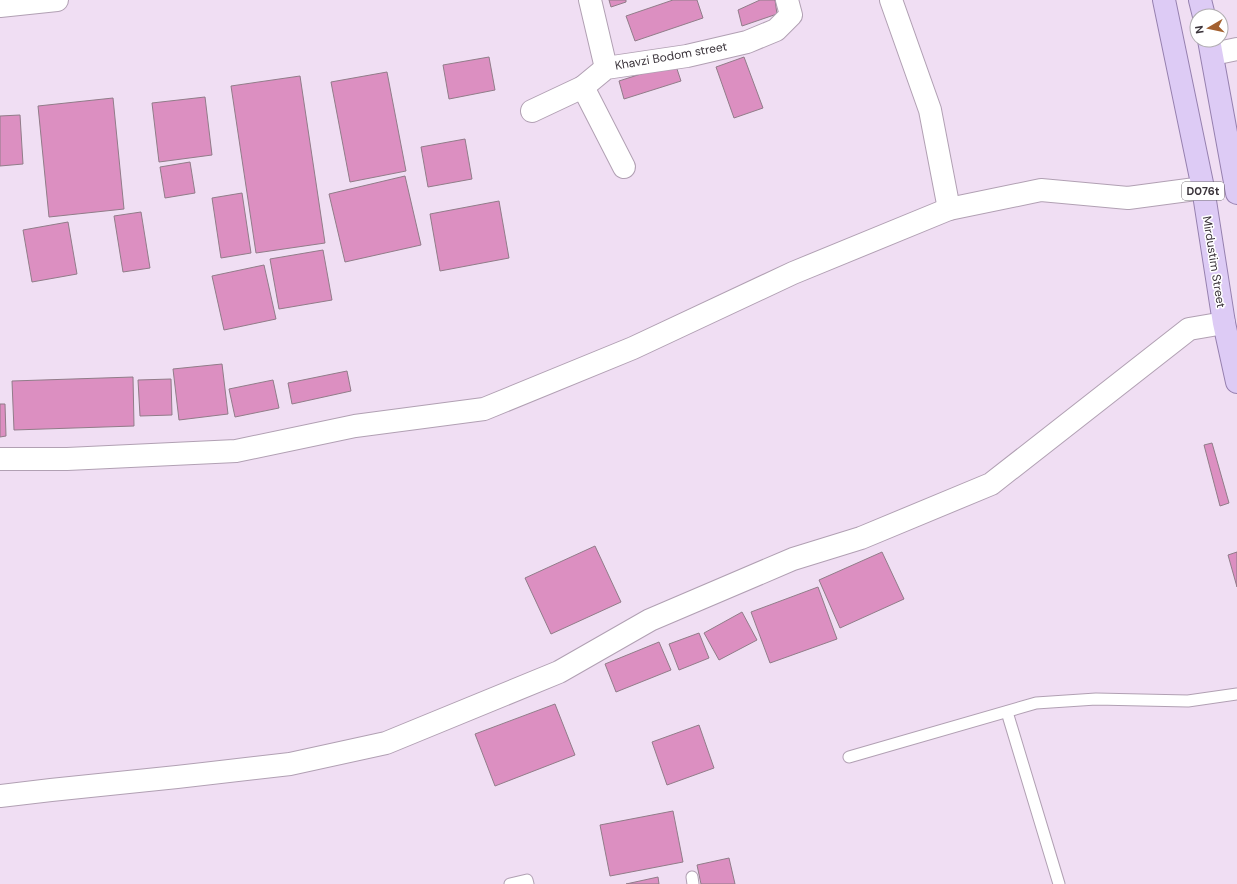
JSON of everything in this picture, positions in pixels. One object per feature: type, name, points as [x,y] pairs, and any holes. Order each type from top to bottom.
[{"type":"main road","name":"Mirdustim Street","points":[[1164,0],[1230,322],[1237,382]]},
{"type":"main road","name":"D076t","points":[[1211,48],[1237,193]]},
{"type":"street","points":[[0,6],[57,0]]},
{"type":"street","points":[[590,0],[606,68]]},
{"type":"street","name":"Khavzi Bodom street","points":[[532,111],[583,87],[606,68],[687,56],[747,42],[776,30],[791,15],[787,0]]},
{"type":"street","points":[[891,0],[930,110],[949,209]]},
{"type":"street","points":[[1224,48],[1237,49]]},
{"type":"street","points":[[583,87],[624,167]]},
{"type":"street","points":[[0,459],[67,459],[236,451],[356,426],[484,410],[633,348],[793,273],[949,209],[1041,190],[1128,198],[1203,188]]},
{"type":"street","points":[[0,796],[177,778],[290,764],[386,744],[559,672],[650,620],[793,559],[860,538],[991,484],[1189,329],[1230,322]]},
{"type":"lane","points":[[849,757],[1036,704],[1096,700],[1188,701],[1237,694]]},
{"type":"lane","points":[[1007,712],[1059,884]]},
{"type":"lane","points":[[510,884],[527,880],[528,884]]},
{"type":"building","points":[[609,0],[626,0],[626,2],[611,7]]},
{"type":"building","points":[[673,0],[697,0],[703,18],[635,41],[626,16]]},
{"type":"building","points":[[760,0],[775,0],[777,14],[742,26],[738,10]]},
{"type":"building","points":[[489,57],[495,90],[449,99],[443,65]]},
{"type":"building","points":[[744,57],[763,108],[734,118],[716,67]]},
{"type":"building","points":[[675,63],[681,81],[624,99],[619,81]]},
{"type":"building","points":[[387,72],[406,171],[350,182],[331,82]]},
{"type":"building","points":[[300,76],[325,243],[256,253],[231,86]]},
{"type":"building","points":[[205,97],[212,155],[159,162],[152,103]]},
{"type":"building","points":[[113,98],[124,209],[49,217],[38,106]]},
{"type":"building","points":[[20,115],[23,164],[0,166],[0,116]]},
{"type":"building","points":[[465,139],[472,179],[428,187],[421,147]]},
{"type":"building","points":[[190,162],[195,193],[165,198],[160,167]]},
{"type":"building","points":[[405,176],[421,245],[345,262],[329,194]]},
{"type":"building","points":[[242,193],[251,253],[221,258],[212,198]]},
{"type":"building","points":[[499,201],[509,258],[440,271],[430,214]]},
{"type":"building","points":[[141,212],[150,268],[123,272],[114,216]]},
{"type":"building","points":[[68,222],[77,274],[32,282],[23,230]]},
{"type":"building","points":[[323,250],[332,300],[279,309],[270,259]]},
{"type":"building","points":[[264,265],[276,319],[224,330],[212,276]]},
{"type":"building","points":[[222,364],[228,414],[179,420],[173,369]]},
{"type":"building","points":[[347,371],[351,391],[292,404],[288,383]]},
{"type":"building","points":[[133,377],[134,426],[14,430],[12,381]]},
{"type":"building","points":[[171,379],[172,415],[140,416],[138,380]]},
{"type":"building","points":[[273,380],[279,408],[235,417],[229,389]]},
{"type":"building","points":[[0,404],[5,404],[6,436],[0,437]]},
{"type":"building","points":[[1212,443],[1229,503],[1220,506],[1204,445]]},
{"type":"building","points":[[595,546],[621,602],[551,634],[525,578]]},
{"type":"building","points":[[882,552],[904,599],[840,628],[819,580]]},
{"type":"building","points":[[1237,552],[1237,587],[1228,555]]},
{"type":"building","points":[[818,587],[837,639],[770,663],[751,612]]},
{"type":"building","points":[[742,612],[757,640],[719,660],[704,633]]},
{"type":"building","points":[[699,633],[709,658],[679,670],[669,644]]},
{"type":"building","points":[[659,642],[671,670],[616,692],[605,664]]},
{"type":"building","points":[[555,704],[575,755],[495,786],[475,734]]},
{"type":"building","points":[[699,725],[714,768],[667,785],[652,742]]},
{"type":"building","points":[[673,811],[683,862],[610,876],[600,825]]},
{"type":"building","points":[[729,858],[735,884],[701,884],[697,865]]},
{"type":"building","points":[[658,877],[659,884],[626,884]]}]
